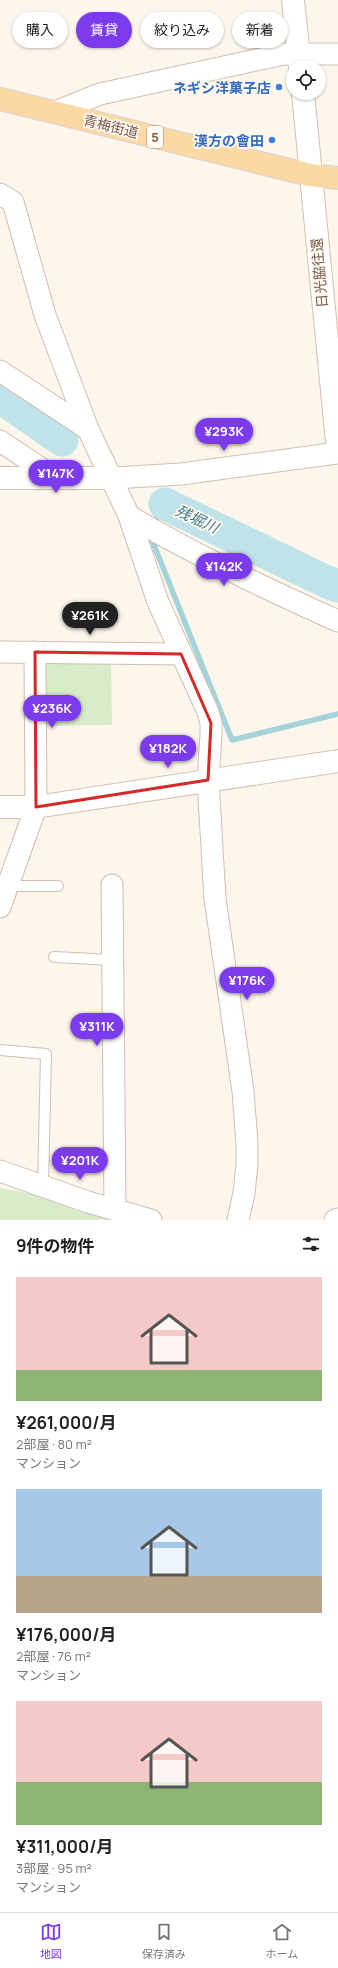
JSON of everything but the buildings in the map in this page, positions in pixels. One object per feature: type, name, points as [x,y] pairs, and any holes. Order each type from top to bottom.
[{"type":"main road","name":"青梅街道","points":[[0,103],[56,112],[310,175],[338,178]]},
{"type":"street","points":[[293,0],[299,60]]},
{"type":"street","points":[[56,112],[100,94],[284,54],[297,60]]},
{"type":"street","points":[[305,60],[338,54]]},
{"type":"street","name":"日光脇往還","points":[[304,100],[310,175],[333,364],[338,453]]},
{"type":"street","points":[[0,194],[13,202],[46,315],[88,429],[113,478],[129,516],[158,602],[208,712],[211,723],[208,780],[216,899],[243,1091],[247,1144],[247,1164],[244,1193],[238,1220]]},
{"type":"street","points":[[0,371],[88,429]]},
{"type":"street","points":[[0,441],[54,477]]},
{"type":"street","points":[[0,478],[113,478],[181,474],[338,453]]},
{"type":"street","points":[[129,516],[214,564],[272,592],[338,621]]},
{"type":"street","points":[[0,652],[181,654]]},
{"type":"street","points":[[0,907],[36,807],[34,652]]},
{"type":"street","points":[[0,807],[36,807],[338,761]]},
{"type":"street","points":[[112,885],[115,1210]]},
{"type":"street","points":[[0,1171],[115,1210],[151,1220]]},
{"type":"lane","points":[[8,886],[58,886]]},
{"type":"lane","points":[[54,957],[113,960]]},
{"type":"lane","points":[[0,1050],[46,1054],[44,1186]]},
{"type":"highlighted area","points":[[35,652],[181,654],[211,723],[208,780],[36,807]]},
{"type":"green space","points":[[111,657],[112,725],[46,726],[45,659]]},
{"type":"green space","points":[[0,1188],[32,1194],[112,1220],[0,1220]]},
{"type":"waterway","name":"残堀川","points":[[0,397],[62,440]]},
{"type":"waterway","points":[[154,523],[165,504]]},
{"type":"waterway","name":"残堀川","points":[[165,504],[338,586]]},
{"type":"waterway","points":[[150,535],[232,740],[338,714]]},
{"type":"place","name":"ネギシ洋菓子店","points":[[279,87]]},
{"type":"place","name":"漢方の會田","points":[[272,140]]}]
